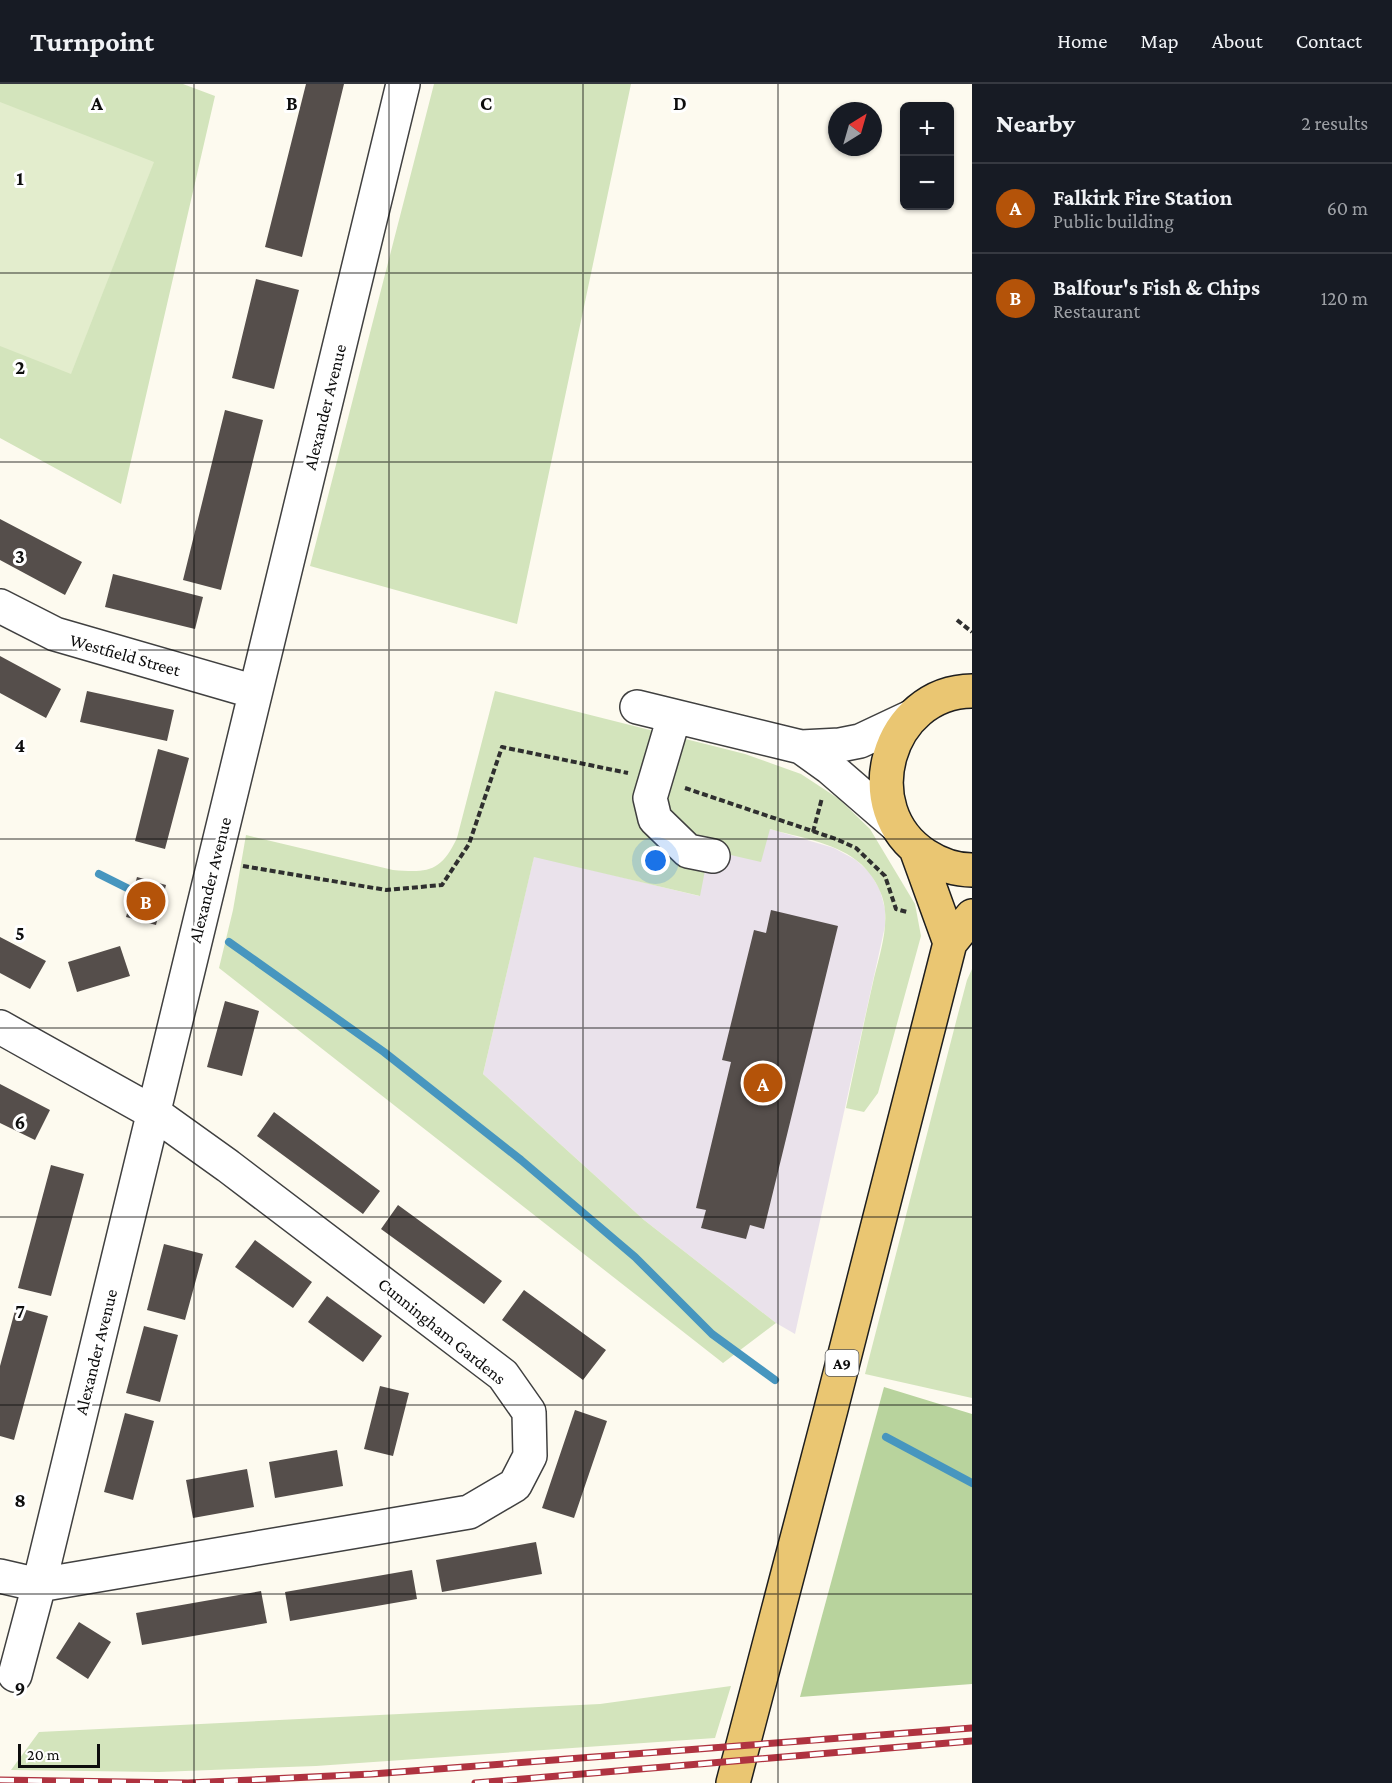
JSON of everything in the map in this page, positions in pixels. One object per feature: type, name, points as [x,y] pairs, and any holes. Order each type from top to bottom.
[{"type":"main road","points":[[955,926],[886,797],[886,768],[895,741],[911,717],[926,705],[958,694],[972,669]]},
{"type":"main road","points":[[906,837],[938,863],[963,870],[972,870]]},
{"type":"main road","name":"A9","points":[[732,1783],[955,926]]},
{"type":"street","name":"Alexander Avenue","points":[[15,1675],[39,1585],[403,84]]},
{"type":"street","name":"Westfield Street","points":[[0,606],[55,634],[255,692]]},
{"type":"street","points":[[637,707],[801,747],[840,745],[860,741],[911,717]]},
{"type":"street","points":[[674,717],[650,798],[655,819],[688,851],[713,856]]},
{"type":"street","points":[[801,747],[829,767],[906,837]]},
{"type":"street","name":"Cunningham Gardens","points":[[0,1027],[154,1113],[228,1166],[503,1375],[529,1412],[530,1456],[515,1485],[469,1512],[39,1585]]},
{"type":"street","points":[[0,1576],[39,1585]]},
{"type":"path","points":[[957,620],[972,632]]},
{"type":"path","points":[[214,861],[386,890],[442,885],[469,844],[502,747],[656,778],[836,839],[856,848],[885,876],[896,909],[955,926]]},
{"type":"shaded area","points":[[770,829],[834,848],[856,860],[870,873],[880,890],[885,909],[885,926],[795,1334],[776,1323],[644,1220],[483,1074],[534,856],[699,896],[709,850]]},
{"type":"green space","points":[[0,84],[183,84],[215,96],[121,504],[0,438]]},
{"type":"green space","points":[[434,84],[631,84],[517,624],[310,566]]},
{"type":"green space","points":[[0,102],[154,162],[71,374],[0,346]]},
{"type":"green space","points":[[495,691],[745,754],[801,774],[839,799],[870,829],[915,904],[921,936],[878,1093],[864,1112],[846,1108],[882,945],[885,919],[884,904],[879,889],[872,876],[856,860],[826,844],[770,829],[761,862],[709,850],[700,896],[534,857],[483,1074],[644,1220],[776,1323],[723,1363],[219,968],[233,910],[246,835],[393,870],[424,870],[439,864],[445,858],[457,838]]},
{"type":"green space","points":[[972,969],[972,1398],[865,1374],[958,1014]]},
{"type":"green space","points":[[884,1387],[972,1414],[972,1684],[800,1697]]},
{"type":"green space","points":[[731,1686],[715,1738],[316,1766],[159,1772],[11,1770],[39,1732],[600,1704]]},
{"type":"building","points":[[306,84],[344,84],[302,257],[265,247]]},
{"type":"building","points":[[256,279],[299,290],[274,389],[232,378]]},
{"type":"building","points":[[225,410],[263,420],[221,590],[183,580]]},
{"type":"building","points":[[0,519],[82,562],[65,595],[0,560]]},
{"type":"building","points":[[113,574],[203,597],[195,629],[105,607]]},
{"type":"building","points":[[0,656],[61,689],[46,718],[0,693]]},
{"type":"building","points":[[87,691],[174,710],[167,741],[80,722]]},
{"type":"building","points":[[158,749],[189,758],[165,849],[135,841]]},
{"type":"building","points":[[137,877],[166,885],[156,925],[126,917]]},
{"type":"building","points":[[771,910],[838,926],[764,1229],[750,1225],[746,1239],[701,1228],[706,1210],[696,1208],[731,1062],[722,1060],[754,930],[766,933]]},
{"type":"building","points":[[0,937],[46,961],[30,989],[0,973]]},
{"type":"building","points":[[120,946],[130,976],[77,992],[68,962]]},
{"type":"building","points":[[225,1001],[259,1011],[242,1076],[207,1067]]},
{"type":"building","points":[[0,1084],[50,1110],[35,1140],[0,1123]]},
{"type":"building","points":[[274,1112],[380,1191],[363,1214],[257,1136]]},
{"type":"building","points":[[51,1165],[84,1174],[51,1296],[18,1288]]},
{"type":"building","points":[[398,1205],[502,1281],[484,1304],[381,1229]]},
{"type":"building","points":[[255,1240],[312,1282],[293,1308],[235,1267]]},
{"type":"building","points":[[164,1244],[203,1254],[185,1320],[147,1310]]},
{"type":"building","points":[[524,1290],[606,1350],[583,1380],[502,1320]]},
{"type":"building","points":[[327,1296],[382,1336],[363,1362],[308,1322]]},
{"type":"building","points":[[16,1307],[48,1316],[14,1440],[0,1436],[0,1366]]},
{"type":"building","points":[[144,1326],[178,1335],[160,1402],[126,1393]]},
{"type":"building","points":[[380,1386],[409,1393],[393,1456],[364,1449]]},
{"type":"building","points":[[575,1410],[607,1421],[574,1518],[542,1508]]},
{"type":"building","points":[[125,1413],[154,1421],[133,1500],[104,1492]]},
{"type":"building","points":[[337,1450],[343,1486],[275,1498],[269,1462]]},
{"type":"building","points":[[247,1469],[254,1507],[193,1518],[186,1480]]},
{"type":"building","points":[[536,1542],[542,1574],[442,1592],[436,1560]]},
{"type":"building","points":[[412,1570],[417,1599],[290,1621],[285,1592]]},
{"type":"building","points":[[261,1591],[267,1623],[142,1645],[136,1613]]},
{"type":"building","points":[[79,1622],[111,1642],[88,1679],[56,1658]]},
{"type":"waterway","points":[[99,874],[129,889]]},
{"type":"waterway","points":[[229,942],[384,1052],[521,1160],[635,1257],[712,1334],[775,1380]]},
{"type":"waterway","points":[[886,1437],[972,1483]]},
{"type":"railway","points":[[0,1780],[188,1783],[372,1774],[972,1728]]},
{"type":"railway","points":[[475,1783],[972,1741]]},
{"type":"place","name":"Balfour's Fish & Chips","points":[[146,901]]},
{"type":"place","name":"Falkirk Fire Station","points":[[763,1083]]}]
